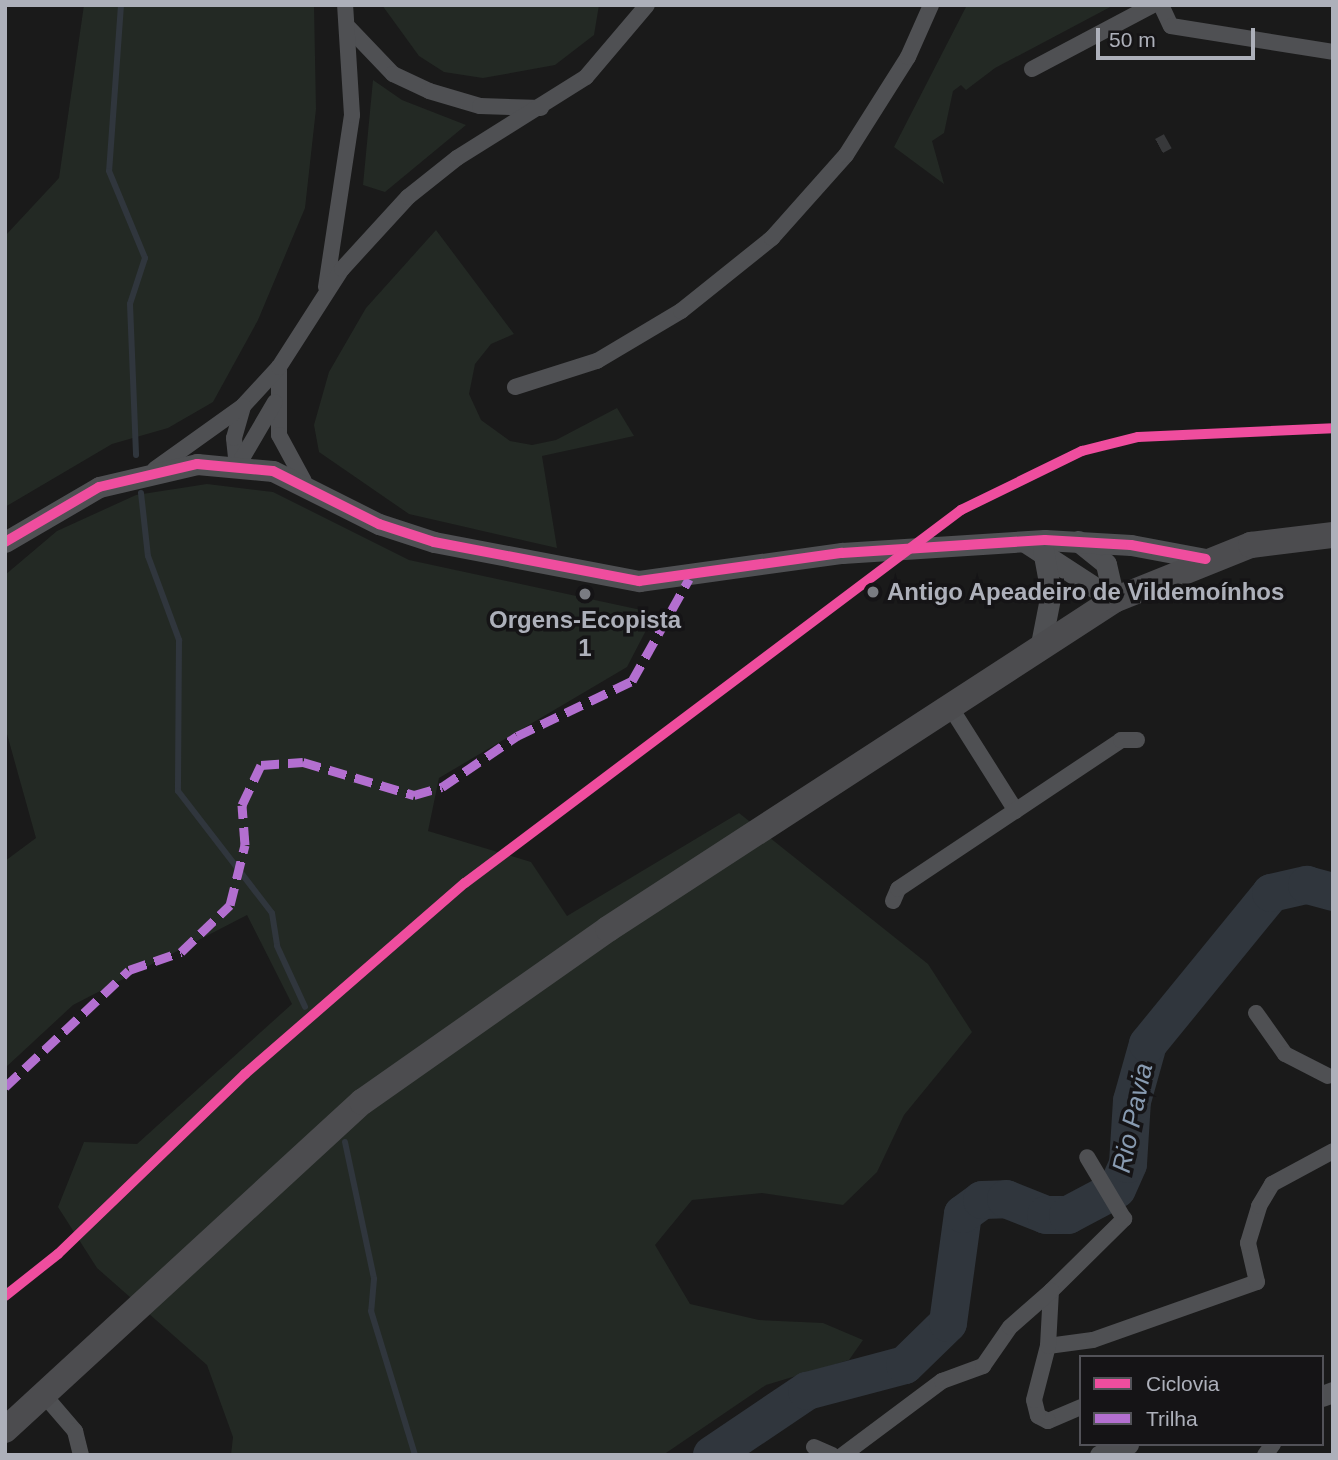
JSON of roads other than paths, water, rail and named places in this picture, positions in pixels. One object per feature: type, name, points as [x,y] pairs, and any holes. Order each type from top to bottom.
[{"type":"main road","points":[[5,1430],[362,1102],[608,929],[1041,644],[1114,600],[1206,559],[1262,542],[1333,535]]},
{"type":"street","points":[[324,293],[352,115],[349,27],[345,5]]},
{"type":"street","points":[[5,542],[76,499],[155,469],[243,406],[279,367],[324,293],[408,197],[457,158],[541,108],[586,77],[647,5]]},
{"type":"street","points":[[515,387],[597,361],[681,311],[772,238],[846,155],[908,57],[931,5]]},
{"type":"street","points":[[1032,69],[1130,21],[1153,5]]},
{"type":"street","points":[[1161,5],[1171,26]]},
{"type":"street","points":[[1130,21],[1333,52]]},
{"type":"street","points":[[349,27],[393,74],[429,91],[480,106],[541,108]]},
{"type":"street","points":[[279,367],[275,402],[279,435],[304,481]]},
{"type":"street","points":[[237,467],[275,402]]},
{"type":"street","points":[[237,467],[234,438],[243,406]]},
{"type":"street","points":[[155,469],[237,467],[304,481],[379,524],[433,542],[639,581],[842,553],[1033,546],[1078,541],[1206,559]]},
{"type":"street","points":[[1078,541],[1106,564],[1114,600]]},
{"type":"street","points":[[1033,546],[1114,600]]},
{"type":"street","points":[[1033,546],[1051,593],[1041,644]]},
{"type":"street","points":[[949,705],[1016,811]]},
{"type":"street","points":[[893,901],[898,889],[1124,738],[1137,740]]},
{"type":"street","points":[[1256,1013],[1285,1054],[1331,1078]]},
{"type":"street","points":[[1048,1346],[1093,1340],[1257,1282],[1248,1242],[1259,1206],[1272,1184],[1333,1151]]},
{"type":"street","points":[[843,1455],[942,1381],[983,1366],[1010,1327],[1051,1292],[1124,1219],[1087,1157]]},
{"type":"street","points":[[1051,1292],[1048,1346],[1034,1400],[1038,1416],[1048,1422],[1079,1408]]},
{"type":"street","points":[[44,1395],[75,1431],[81,1455]]},
{"type":"street","points":[[1100,1455],[1123,1446]]},
{"type":"street","points":[[814,1447],[832,1455]]},
{"type":"waterway","points":[[121,5],[109,171],[145,258],[130,304],[136,455]]},
{"type":"waterway","points":[[141,493],[148,556],[179,640],[178,791],[272,913],[277,946],[305,1007]]},
{"type":"waterway","name":"Rio Pavia","points":[[712,1455],[807,1391],[905,1365],[948,1323],[963,1214],[982,1200],[1006,1199],[1046,1215],[1068,1215],[1117,1189],[1128,1164],[1132,1101],[1148,1044],[1271,893],[1307,885],[1333,892]]},
{"type":"waterway","points":[[345,1142],[374,1279],[371,1311],[415,1455]]},
{"type":"tunnel","points":[[1159,146],[1168,141]]},
{"type":"place","name":"Antigo Apeadeiro de Vildemoínhos","points":[[873,592]]},
{"type":"place","name":"Orgens-Ecopista 1","points":[[585,594]]}]
